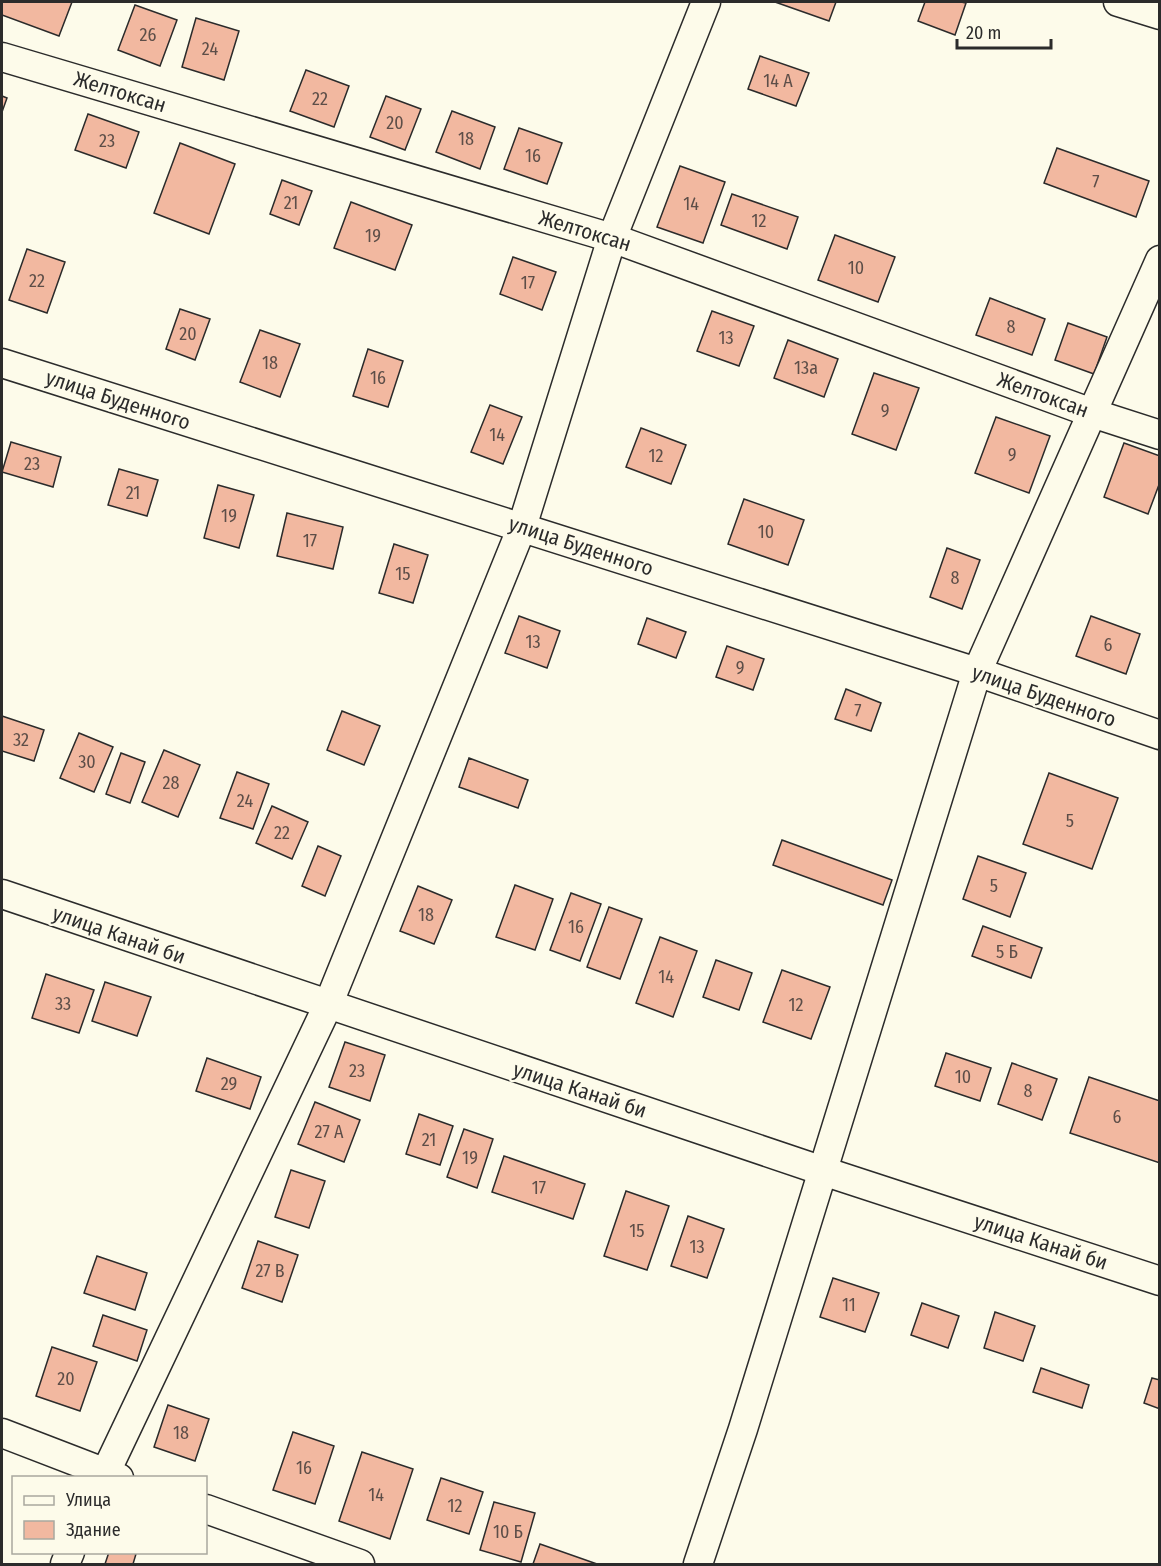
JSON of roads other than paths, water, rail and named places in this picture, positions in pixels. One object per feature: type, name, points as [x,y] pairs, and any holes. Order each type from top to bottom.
[{"type":"street","points":[[2,1433],[109,1476],[328,1005],[522,528],[612,238],[706,2]]},
{"type":"street","points":[[1118,2],[1160,15]]},
{"type":"street","name":"Желтоксан","points":[[2,57],[612,238],[1092,413],[1160,435]]},
{"type":"street","points":[[698,1564],[743,1429],[977,672],[1160,260]]},
{"type":"street","name":"улица Буденного","points":[[2,363],[977,672],[1160,735]]},
{"type":"street","name":"улица Канай би","points":[[2,894],[823,1171],[1160,1281]]},
{"type":"street","points":[[207,1509],[360,1564]]}]
